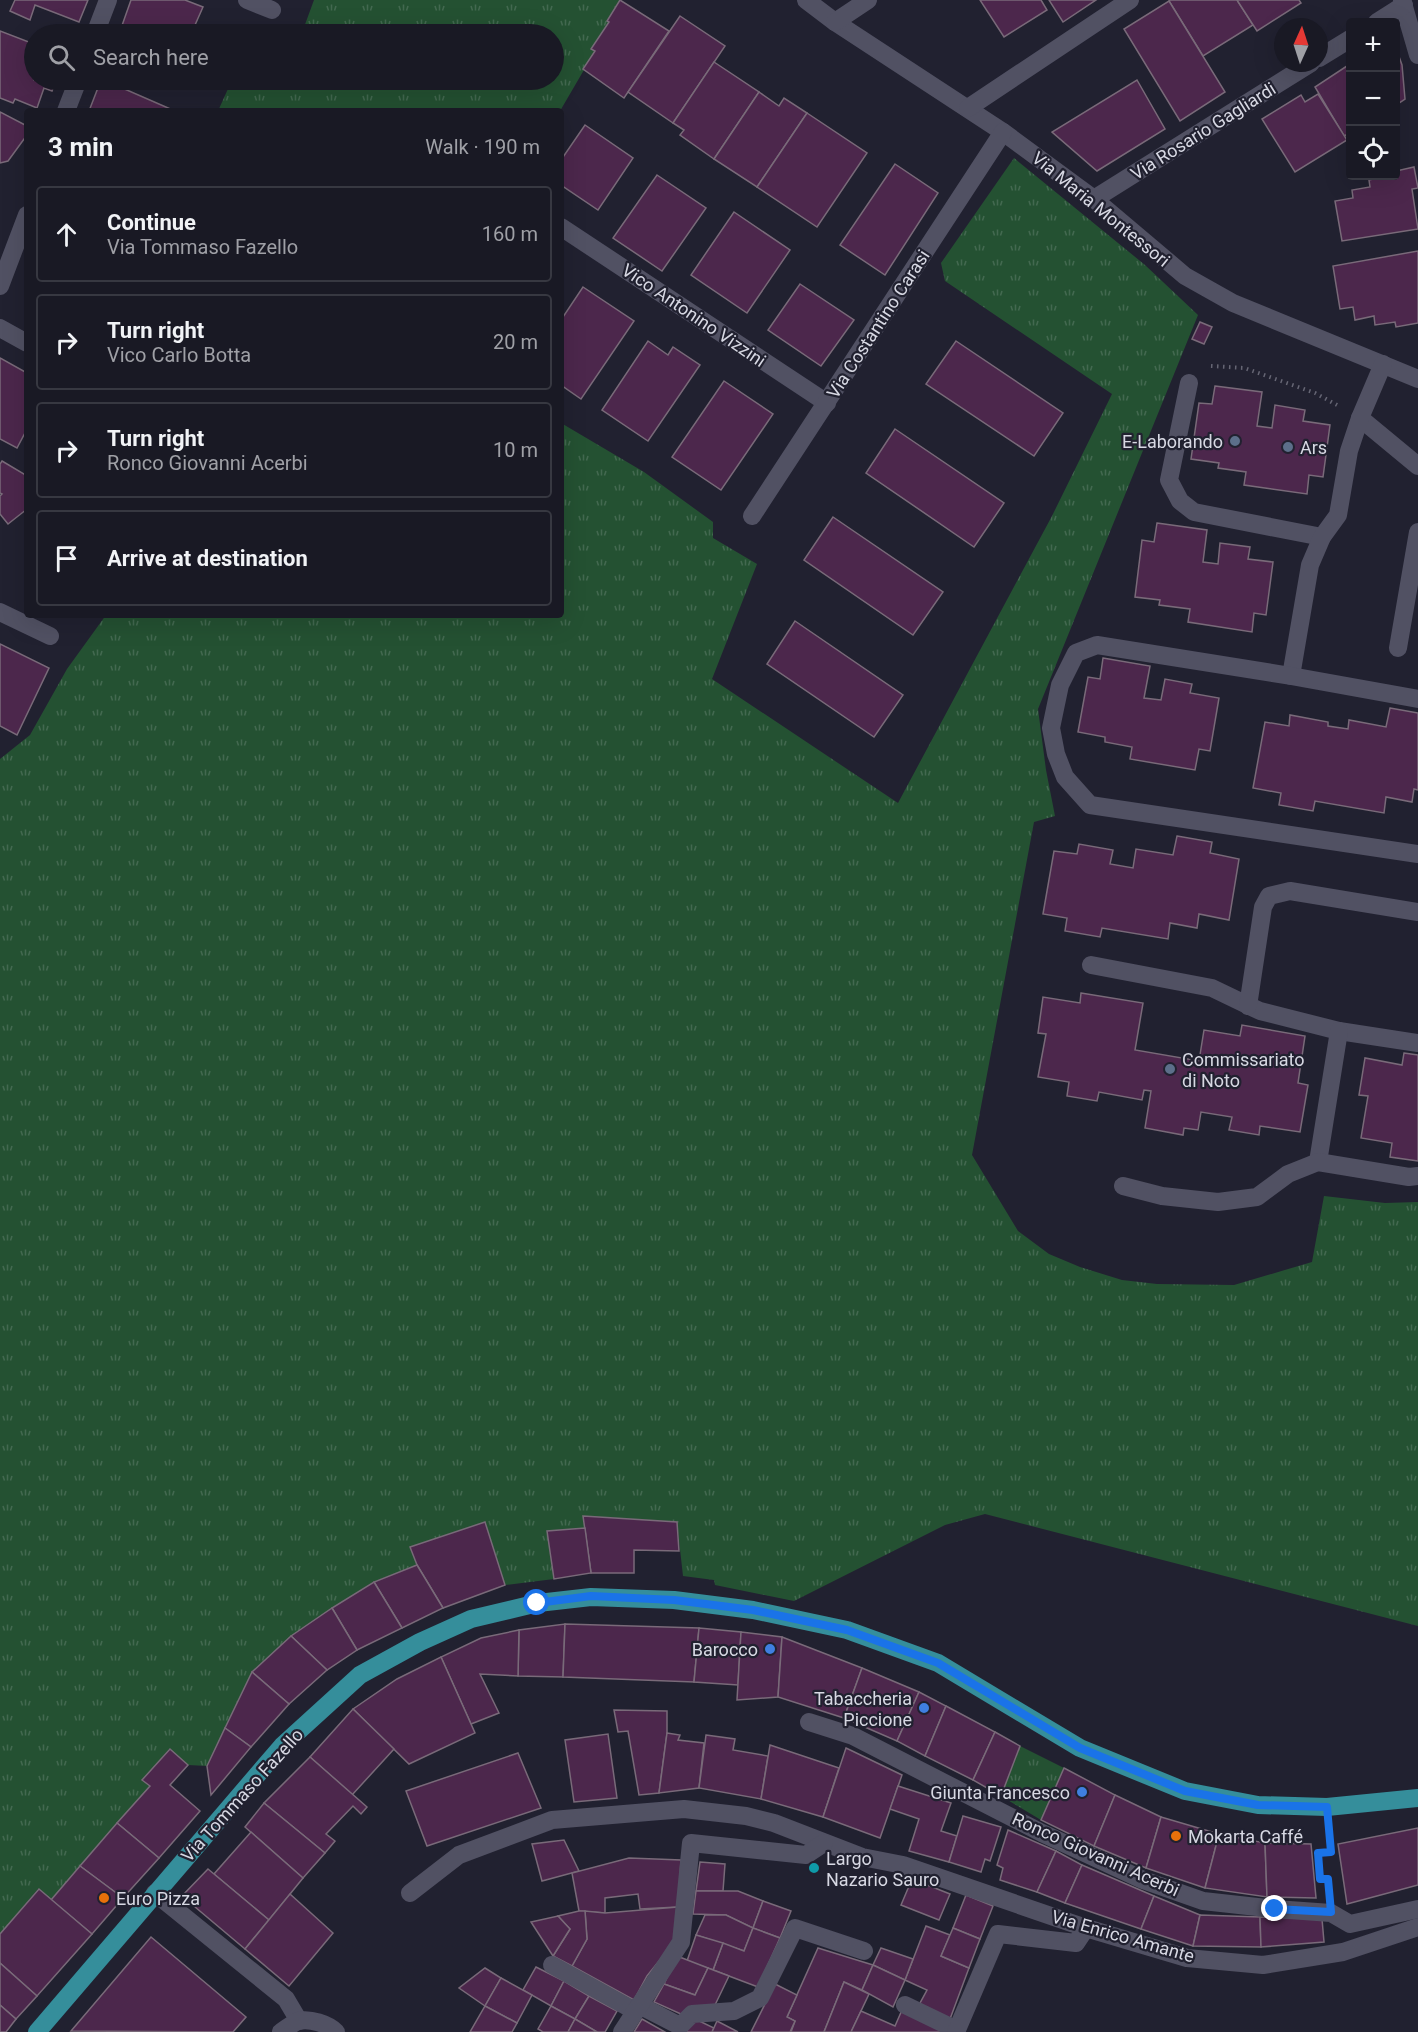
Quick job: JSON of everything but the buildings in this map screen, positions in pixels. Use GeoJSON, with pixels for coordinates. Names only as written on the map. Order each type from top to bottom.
{"type":"FeatureCollection","features":[{"type":"Feature","properties":{"kind":"main road","name":"Via Tommaso Fazello"},"geometry":{"type":"LineString","coordinates":[[37,2032],[282,1746],[360,1675],[420,1642],[471,1619],[537,1603],[591,1596],[674,1600],[753,1610],[847,1630],[938,1663],[1080,1748],[1185,1791],[1258,1805],[1327,1807],[1418,1798]]}},
{"type":"Feature","properties":{"kind":"street"},"geometry":{"type":"LineString","coordinates":[[99,24],[108,0]]}},
{"type":"Feature","properties":{"kind":"street"},"geometry":{"type":"LineString","coordinates":[[247,0],[272,10]]}},
{"type":"Feature","properties":{"kind":"street","name":"Via Maria Montessori"},"geometry":{"type":"LineString","coordinates":[[806,0],[1003,132],[1094,199],[1185,276],[1233,303],[1418,379]]}},
{"type":"Feature","properties":{"kind":"street"},"geometry":{"type":"LineString","coordinates":[[835,21],[868,0]]}},
{"type":"Feature","properties":{"kind":"street"},"geometry":{"type":"LineString","coordinates":[[968,108],[1130,0]]}},
{"type":"Feature","properties":{"kind":"street"},"geometry":{"type":"LineString","coordinates":[[1382,18],[1403,3],[1418,55]]}},
{"type":"Feature","properties":{"kind":"street"},"geometry":{"type":"LineString","coordinates":[[1328,52],[1346,41]]}},
{"type":"Feature","properties":{"kind":"street","name":"Via Rosario Gagliardi"},"geometry":{"type":"LineString","coordinates":[[1094,199],[1297,72]]}},
{"type":"Feature","properties":{"kind":"street"},"geometry":{"type":"LineString","coordinates":[[67,108],[74,90]]}},
{"type":"Feature","properties":{"kind":"street","name":"Via Costantino Carasi"},"geometry":{"type":"LineString","coordinates":[[752,516],[1003,132]]}},
{"type":"Feature","properties":{"kind":"street"},"geometry":{"type":"LineString","coordinates":[[0,286],[24,223]]}},
{"type":"Feature","properties":{"kind":"street","name":"Vico Antonino Vizzini"},"geometry":{"type":"LineString","coordinates":[[564,229],[827,403]]}},
{"type":"Feature","properties":{"kind":"street"},"geometry":{"type":"LineString","coordinates":[[0,328],[24,341]]}},
{"type":"Feature","properties":{"kind":"street"},"geometry":{"type":"LineString","coordinates":[[1291,676],[1310,566],[1322,537],[1338,515],[1349,451],[1360,417],[1383,364]]}},
{"type":"Feature","properties":{"kind":"street"},"geometry":{"type":"LineString","coordinates":[[1189,383],[1169,480],[1180,501],[1194,512],[1322,537]]}},
{"type":"Feature","properties":{"kind":"street"},"geometry":{"type":"LineString","coordinates":[[1360,417],[1418,466]]}},
{"type":"Feature","properties":{"kind":"street"},"geometry":{"type":"LineString","coordinates":[[1398,648],[1418,532]]}},
{"type":"Feature","properties":{"kind":"street"},"geometry":{"type":"LineString","coordinates":[[0,612],[50,636]]}},
{"type":"Feature","properties":{"kind":"street"},"geometry":{"type":"LineString","coordinates":[[1418,699],[1097,645],[1076,653],[1060,685],[1051,728],[1056,754],[1065,777],[1090,804],[1418,854]]}},
{"type":"Feature","properties":{"kind":"street"},"geometry":{"type":"LineString","coordinates":[[1248,1006],[1263,907],[1269,896],[1290,891],[1418,912]]}},
{"type":"Feature","properties":{"kind":"street"},"geometry":{"type":"LineString","coordinates":[[1090,965],[1212,988],[1260,1011],[1339,1031],[1418,1043]]}},
{"type":"Feature","properties":{"kind":"street"},"geometry":{"type":"LineString","coordinates":[[1318,1162],[1339,1031]]}},
{"type":"Feature","properties":{"kind":"street"},"geometry":{"type":"LineString","coordinates":[[1123,1186],[1162,1196],[1218,1202],[1257,1197],[1288,1174],[1318,1162],[1409,1177],[1418,1176]]}},
{"type":"Feature","properties":{"kind":"street","name":"Ronco Giovanni Acerbi"},"geometry":{"type":"LineString","coordinates":[[809,1722],[853,1736],[1042,1833],[1143,1880],[1203,1900],[1275,1909],[1331,1912],[1350,1924],[1418,1909]]}},
{"type":"Feature","properties":{"kind":"street","name":"Via Enrico Amante"},"geometry":{"type":"LineString","coordinates":[[410,1893],[459,1855],[552,1820],[684,1809],[746,1816],[774,1823],[862,1857],[903,1865],[1086,1928],[1188,1958],[1263,1965],[1343,1952],[1418,1927]]}},
{"type":"Feature","properties":{"kind":"street"},"geometry":{"type":"LineString","coordinates":[[622,2032],[681,1942],[692,1844],[806,1855],[824,1843]]}},
{"type":"Feature","properties":{"kind":"street"},"geometry":{"type":"LineString","coordinates":[[155,1893],[285,1999],[299,2021]]}},
{"type":"Feature","properties":{"kind":"street"},"geometry":{"type":"LineString","coordinates":[[552,1965],[637,2008],[680,2026],[692,2014],[734,2011],[760,1998],[795,1928],[864,1952]]}},
{"type":"Feature","properties":{"kind":"street"},"geometry":{"type":"LineString","coordinates":[[905,2005],[957,2031],[998,1934],[1076,1943],[1086,1928]]}},
{"type":"Feature","properties":{"kind":"street"},"geometry":{"type":"LineString","coordinates":[[281,2032],[299,2021],[318,2022],[336,2032]]}},
{"type":"Feature","properties":{"kind":"path"},"geometry":{"type":"LineString","coordinates":[[1189,383],[1209,366],[1244,368],[1315,393],[1360,417]]}},
{"type":"Feature","properties":{"kind":"path"},"geometry":{"type":"LineString","coordinates":[[1327,1807],[1331,1852],[1318,1853],[1320,1879],[1328,1879],[1331,1912]]}},
{"type":"Feature","properties":{"kind":"green space"},"geometry":{"type":"Polygon","coordinates":[[[314,0],[620,0],[592,49],[595,51],[562,108],[219,108],[227,90],[564,90],[564,24],[305,24],[314,0]]]}},
{"type":"Feature","properties":{"kind":"green space"},"geometry":{"type":"Polygon","coordinates":[[[1014,158],[1145,265],[1198,315],[1038,709],[1055,816],[1034,822],[972,1155],[1018,1231],[1049,1254],[1080,1267],[1122,1280],[1157,1284],[1234,1285],[1312,1262],[1324,1196],[1385,1203],[1418,1202],[1418,1626],[985,1514],[945,1525],[794,1601],[715,1585],[714,1580],[683,1576],[677,1522],[584,1516],[585,1528],[547,1531],[554,1579],[505,1585],[485,1522],[410,1547],[417,1565],[373,1582],[291,1636],[252,1672],[207,1766],[188,1765],[169,1749],[143,1780],[150,1786],[51,1900],[38,1889],[0,1934],[0,759],[30,735],[67,669],[104,618],[564,618],[564,425],[644,472],[713,522],[713,538],[757,564],[712,679],[898,803],[1052,516],[1112,394],[945,281],[941,263],[1014,158]]]}},
{"type":"Feature","properties":{"kind":"green space"},"geometry":{"type":"Polygon","coordinates":[[[1020,1746],[1064,1768],[1041,1820],[1001,1796],[1020,1746]]]}},
{"type":"Feature","properties":{"kind":"place","name":"E-Laborando"},"geometry":{"type":"Point","coordinates":[1235,441]}},
{"type":"Feature","properties":{"kind":"place","name":"Ars"},"geometry":{"type":"Point","coordinates":[1288,447]}},
{"type":"Feature","properties":{"kind":"place","name":"Commissariato di Noto"},"geometry":{"type":"Point","coordinates":[1170,1069]}},
{"type":"Feature","properties":{"kind":"place","name":"Barocco"},"geometry":{"type":"Point","coordinates":[770,1649]}},
{"type":"Feature","properties":{"kind":"place","name":"Tabaccheria Piccione"},"geometry":{"type":"Point","coordinates":[924,1708]}},
{"type":"Feature","properties":{"kind":"place","name":"Giunta Francesco"},"geometry":{"type":"Point","coordinates":[1082,1792]}},
{"type":"Feature","properties":{"kind":"place","name":"Mokarta Caffé"},"geometry":{"type":"Point","coordinates":[1176,1836]}},
{"type":"Feature","properties":{"kind":"place","name":"Largo Nazario Sauro"},"geometry":{"type":"Point","coordinates":[814,1868]}},
{"type":"Feature","properties":{"kind":"place","name":"Euro Pizza"},"geometry":{"type":"Point","coordinates":[104,1898]}},
{"type":"Feature","properties":{"kind":"route"},"geometry":{"type":"LineString","coordinates":[[537,1603],[591,1596],[674,1600],[753,1610],[847,1630],[938,1663],[1080,1748],[1185,1791],[1258,1805],[1327,1807],[1331,1852],[1318,1853],[1320,1879],[1328,1879],[1331,1912],[1275,1909]]}}]}
